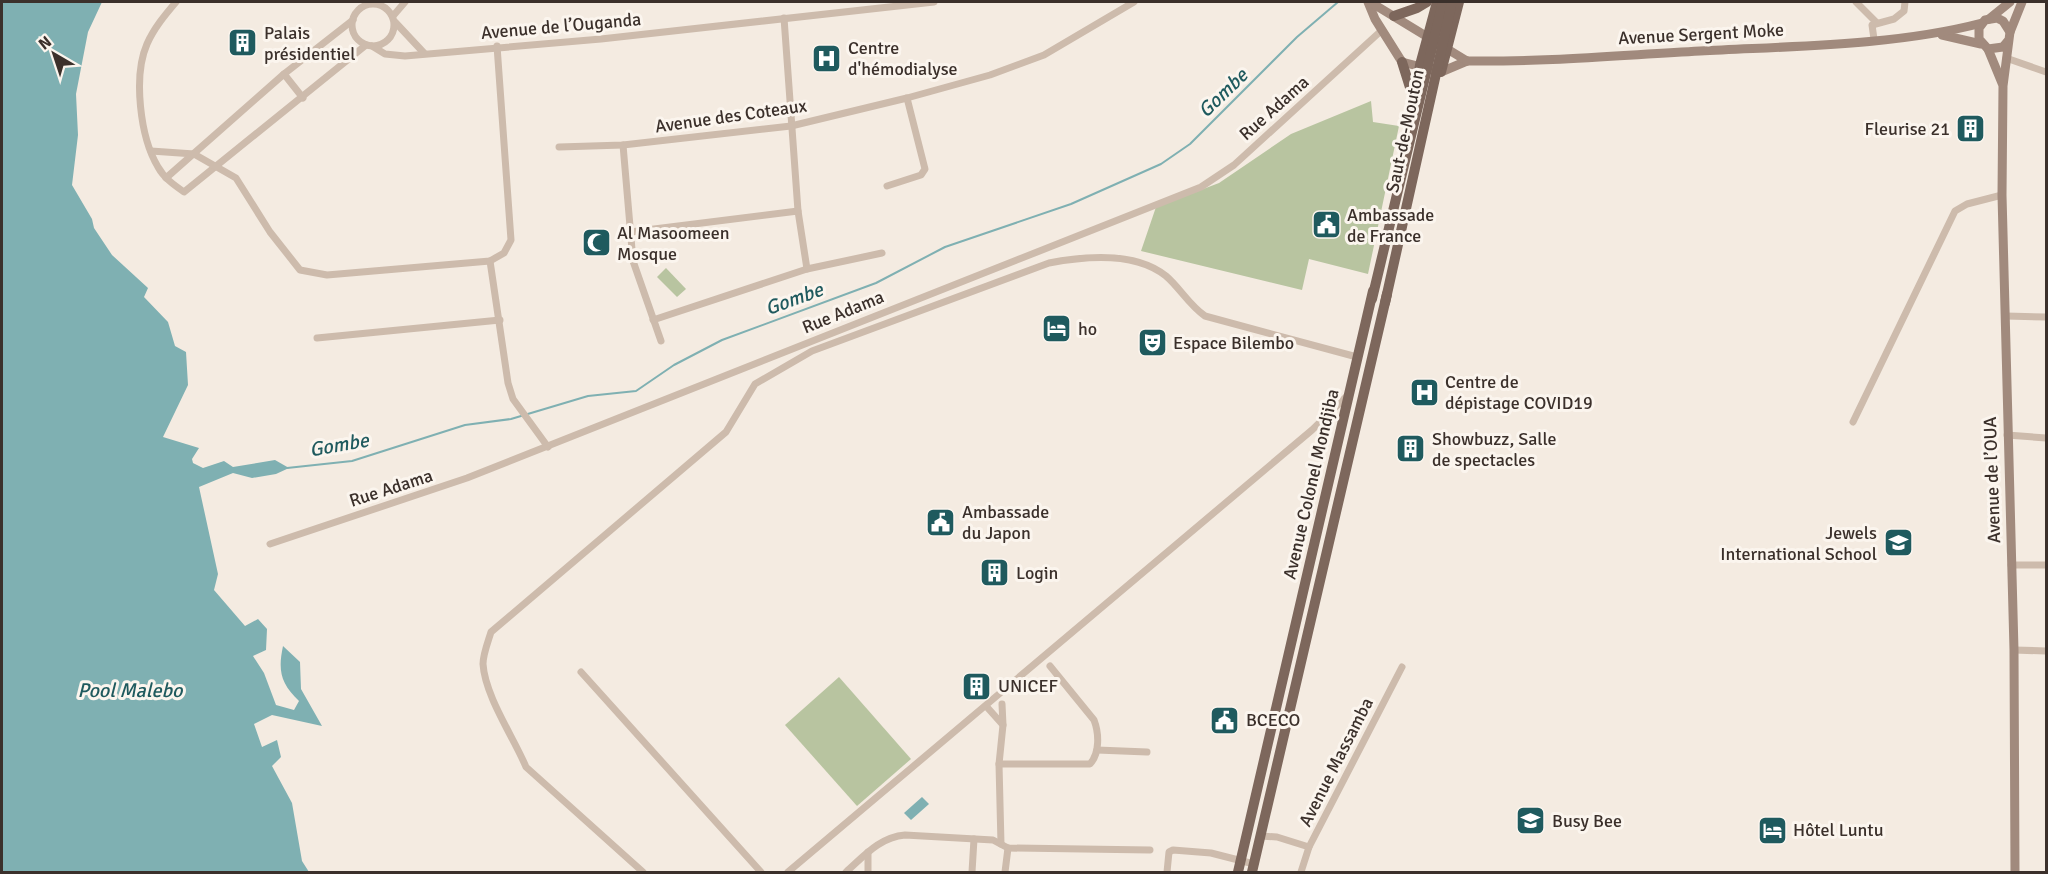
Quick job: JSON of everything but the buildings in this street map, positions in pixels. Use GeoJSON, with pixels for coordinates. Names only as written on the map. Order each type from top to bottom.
{"type":"FeatureCollection","features":[{"type":"Feature","properties":{"kind":"main road"},"geometry":{"type":"LineString","coordinates":[[1369,2],[1427,38],[1448,47],[1467,62]]}},
{"type":"Feature","properties":{"kind":"main road"},"geometry":{"type":"LineString","coordinates":[[1369,2],[1382,30],[1402,62],[1415,104]]}},
{"type":"Feature","properties":{"kind":"main road"},"geometry":{"type":"LineString","coordinates":[[1394,16],[1427,2]]}},
{"type":"Feature","properties":{"kind":"main road","name":"Avenue Colonel Mondjiba"},"geometry":{"type":"LineString","coordinates":[[1239,867],[1372,299],[1415,104],[1420,65],[1437,2]]}},
{"type":"Feature","properties":{"kind":"main road","name":"Saut-de-Mouton"},"geometry":{"type":"LineString","coordinates":[[1372,299],[1443,2]]}},
{"type":"Feature","properties":{"kind":"main road","name":"Saut-de-Mouton"},"geometry":{"type":"LineString","coordinates":[[1385,303],[1452,2]]}},
{"type":"Feature","properties":{"kind":"main road","name":"Avenue Colonel Mondjiba"},"geometry":{"type":"LineString","coordinates":[[1253,868],[1426,128],[1459,2]]}},
{"type":"Feature","properties":{"kind":"main road","name":"Avenue Sergent Moke"},"geometry":{"type":"LineString","coordinates":[[1441,72],[1467,62],[1734,50],[1936,34],[1985,21],[2010,2]]}},
{"type":"Feature","properties":{"kind":"main road","name":"Avenue de l’OUA"},"geometry":{"type":"LineString","coordinates":[[2015,873],[2014,650],[2002,195],[2003,86],[2009,36],[2022,2]]}},
{"type":"Feature","properties":{"kind":"main road"},"geometry":{"type":"LineString","coordinates":[[1432,19],[1454,24]]}},
{"type":"Feature","properties":{"kind":"main road"},"geometry":{"type":"LineString","coordinates":[[1985,21],[2003,21],[2009,36],[2003,47],[1985,47],[1978,33],[1985,21]]}},
{"type":"Feature","properties":{"kind":"main road","name":"Avenue Sergent Moke"},"geometry":{"type":"LineString","coordinates":[[1936,34],[1985,47]]}},
{"type":"Feature","properties":{"kind":"main road","name":"Avenue de l’OUA"},"geometry":{"type":"LineString","coordinates":[[1985,47],[2003,86]]}},
{"type":"Feature","properties":{"kind":"main road"},"geometry":{"type":"LineString","coordinates":[[1402,62],[1441,72]]}},
{"type":"Feature","properties":{"kind":"main road"},"geometry":{"type":"LineString","coordinates":[[1417,88],[1436,92]]}},
{"type":"Feature","properties":{"kind":"main road"},"geometry":{"type":"LineString","coordinates":[[1348,395],[1363,399]]}},
{"type":"Feature","properties":{"kind":"main road"},"geometry":{"type":"LineString","coordinates":[[1268,746],[1281,750]]}},
{"type":"Feature","properties":{"kind":"street"},"geometry":{"type":"LineString","coordinates":[[176,2],[156,26],[146,46],[141,68],[139,96],[151,151],[166,178],[184,192],[369,45],[389,39],[393,17],[389,2]]}},
{"type":"Feature","properties":{"kind":"street"},"geometry":{"type":"LineString","coordinates":[[393,17],[405,2]]}},
{"type":"Feature","properties":{"kind":"street","name":"Avenue de l’Ouganda"},"geometry":{"type":"LineString","coordinates":[[369,45],[385,54],[395,56],[601,39],[934,2]]}},
{"type":"Feature","properties":{"kind":"street","name":"Avenue des Coteaux"},"geometry":{"type":"LineString","coordinates":[[559,147],[623,145],[791,126],[908,98],[990,75],[1044,55],[1134,2]]}},
{"type":"Feature","properties":{"kind":"street"},"geometry":{"type":"LineString","coordinates":[[1856,2],[1876,22]]}},
{"type":"Feature","properties":{"kind":"street"},"geometry":{"type":"LineString","coordinates":[[1874,39],[1872,25],[1876,22],[1894,19],[1904,11],[1905,2]]}},
{"type":"Feature","properties":{"kind":"street"},"geometry":{"type":"LineString","coordinates":[[166,178],[284,74],[353,20],[363,4],[376,3],[393,17],[424,53]]}},
{"type":"Feature","properties":{"kind":"street"},"geometry":{"type":"LineString","coordinates":[[784,18],[798,211],[807,269]]}},
{"type":"Feature","properties":{"kind":"street"},"geometry":{"type":"LineString","coordinates":[[353,20],[355,34],[369,45]]}},
{"type":"Feature","properties":{"kind":"street","name":"Rue Adama"},"geometry":{"type":"LineString","coordinates":[[270,544],[467,478],[548,447],[1212,181],[1234,165],[1382,30]]}},
{"type":"Feature","properties":{"kind":"street"},"geometry":{"type":"LineString","coordinates":[[151,151],[194,154],[236,178],[270,232],[300,270],[310,274],[327,275],[490,261],[504,253],[511,240],[497,46]]}},
{"type":"Feature","properties":{"kind":"street"},"geometry":{"type":"LineString","coordinates":[[2006,58],[2046,72]]}},
{"type":"Feature","properties":{"kind":"street"},"geometry":{"type":"LineString","coordinates":[[284,74],[303,98]]}},
{"type":"Feature","properties":{"kind":"street"},"geometry":{"type":"LineString","coordinates":[[886,186],[921,175],[925,169],[908,98]]}},
{"type":"Feature","properties":{"kind":"street"},"geometry":{"type":"LineString","coordinates":[[623,145],[630,232],[639,283],[661,341]]}},
{"type":"Feature","properties":{"kind":"street"},"geometry":{"type":"LineString","coordinates":[[1853,422],[1954,211],[1966,204],[2002,195]]}},
{"type":"Feature","properties":{"kind":"street"},"geometry":{"type":"LineString","coordinates":[[630,232],[798,211]]}},
{"type":"Feature","properties":{"kind":"street"},"geometry":{"type":"LineString","coordinates":[[653,320],[807,269],[882,253]]}},
{"type":"Feature","properties":{"kind":"street"},"geometry":{"type":"LineString","coordinates":[[643,873],[526,767],[514,747],[486,678],[483,663],[486,648],[491,632],[726,432],[738,416],[746,397],[765,377],[812,351],[1049,263],[1077,258],[1134,261],[1150,266],[1165,275],[1204,316],[1357,357]]}},
{"type":"Feature","properties":{"kind":"street"},"geometry":{"type":"LineString","coordinates":[[490,261],[513,399],[548,447]]}},
{"type":"Feature","properties":{"kind":"street"},"geometry":{"type":"LineString","coordinates":[[2006,316],[2046,317]]}},
{"type":"Feature","properties":{"kind":"street"},"geometry":{"type":"LineString","coordinates":[[317,338],[500,320]]}},
{"type":"Feature","properties":{"kind":"street"},"geometry":{"type":"LineString","coordinates":[[788,873],[1312,430],[1348,395]]}},
{"type":"Feature","properties":{"kind":"street"},"geometry":{"type":"LineString","coordinates":[[2007,435],[2046,438]]}},
{"type":"Feature","properties":{"kind":"street"},"geometry":{"type":"LineString","coordinates":[[2012,565],[2046,565]]}},
{"type":"Feature","properties":{"kind":"street"},"geometry":{"type":"LineString","coordinates":[[2014,650],[2046,651]]}},
{"type":"Feature","properties":{"kind":"street"},"geometry":{"type":"LineString","coordinates":[[999,764],[1090,764],[1097,750],[1096,725],[1091,714],[1050,666]]}},
{"type":"Feature","properties":{"kind":"street","name":"Avenue Massamba"},"geometry":{"type":"LineString","coordinates":[[1301,873],[1309,848],[1402,667]]}},
{"type":"Feature","properties":{"kind":"street"},"geometry":{"type":"LineString","coordinates":[[581,672],[761,873]]}},
{"type":"Feature","properties":{"kind":"street"},"geometry":{"type":"LineString","coordinates":[[1002,704],[1003,725],[999,764],[1005,873]]}},
{"type":"Feature","properties":{"kind":"street"},"geometry":{"type":"LineString","coordinates":[[986,705],[1003,725]]}},
{"type":"Feature","properties":{"kind":"street"},"geometry":{"type":"LineString","coordinates":[[1097,750],[1147,752]]}},
{"type":"Feature","properties":{"kind":"street"},"geometry":{"type":"LineString","coordinates":[[846,873],[868,852],[891,836],[993,840],[1004,846],[1150,850]]}},
{"type":"Feature","properties":{"kind":"street"},"geometry":{"type":"LineString","coordinates":[[1260,836],[1277,837],[1309,848]]}},
{"type":"Feature","properties":{"kind":"street"},"geometry":{"type":"LineString","coordinates":[[972,873],[974,839]]}},
{"type":"Feature","properties":{"kind":"street"},"geometry":{"type":"LineString","coordinates":[[1167,873],[1169,852],[1173,850],[1211,853],[1239,867],[1253,868]]}},
{"type":"Feature","properties":{"kind":"street"},"geometry":{"type":"LineString","coordinates":[[868,852],[868,873]]}},
{"type":"Feature","properties":{"kind":"green space"},"geometry":{"type":"Polygon","coordinates":[[[1371,101],[1373,122],[1399,126],[1368,274],[1309,259],[1302,290],[1141,251],[1156,207],[1219,183],[1291,134],[1371,101]]]}},
{"type":"Feature","properties":{"kind":"green space"},"geometry":{"type":"Polygon","coordinates":[[[666,268],[686,289],[677,297],[657,277],[666,268]]]}},
{"type":"Feature","properties":{"kind":"green space"},"geometry":{"type":"Polygon","coordinates":[[[839,677],[911,759],[857,806],[785,725],[839,677]]]}},
{"type":"Feature","properties":{"kind":"water","name":"Pool Malebo"},"geometry":{"type":"Polygon","coordinates":[[[2,2],[102,2],[88,32],[76,94],[78,135],[72,185],[92,219],[94,228],[112,255],[148,288],[144,297],[168,322],[175,346],[186,352],[188,385],[163,437],[199,448],[192,459],[193,463],[203,468],[224,461],[233,467],[275,460],[289,468],[276,474],[252,478],[233,473],[199,487],[218,574],[214,590],[245,626],[258,619],[267,629],[266,650],[253,656],[264,673],[276,705],[294,710],[299,701],[282,676],[283,646],[300,662],[301,689],[322,726],[272,715],[254,724],[262,747],[277,740],[281,757],[272,766],[292,803],[302,861],[309,872],[2,872],[2,2]]]}},
{"type":"Feature","properties":{"kind":"water"},"geometry":{"type":"Polygon","coordinates":[[[922,797],[929,804],[911,820],[904,813],[922,797]]]}},
{"type":"Feature","properties":{"kind":"waterway","name":"Gombe"},"geometry":{"type":"LineString","coordinates":[[287,468],[352,461],[465,425],[511,419],[588,396],[636,391],[674,365],[722,340],[876,283],[945,247],[1071,204],[1161,164],[1190,144],[1297,37],[1338,2]]}},
{"type":"Feature","properties":{"kind":"place","name":"Palais présidentiel"},"geometry":{"type":"Point","coordinates":[243,43]}},
{"type":"Feature","properties":{"kind":"place","name":"Centre d'hémodialyse"},"geometry":{"type":"Point","coordinates":[827,58]}},
{"type":"Feature","properties":{"kind":"place","name":"Fleurise 21"},"geometry":{"type":"Point","coordinates":[1971,129]}},
{"type":"Feature","properties":{"kind":"place","name":"Ambassade de France"},"geometry":{"type":"Point","coordinates":[1326,225]}},
{"type":"Feature","properties":{"kind":"place","name":"Al Masoomeen Mosque"},"geometry":{"type":"Point","coordinates":[596,243]}},
{"type":"Feature","properties":{"kind":"place","name":"ho"},"geometry":{"type":"Point","coordinates":[1057,329]}},
{"type":"Feature","properties":{"kind":"place","name":"Espace Bilembo"},"geometry":{"type":"Point","coordinates":[1152,343]}},
{"type":"Feature","properties":{"kind":"place","name":"Centre de dépistage COVID19"},"geometry":{"type":"Point","coordinates":[1424,392]}},
{"type":"Feature","properties":{"kind":"place","name":"Showbuzz, Salle de spectacles"},"geometry":{"type":"Point","coordinates":[1411,449]}},
{"type":"Feature","properties":{"kind":"place","name":"Ambassade du Japon"},"geometry":{"type":"Point","coordinates":[941,522]}},
{"type":"Feature","properties":{"kind":"place","name":"Jewels International School"},"geometry":{"type":"Point","coordinates":[1898,543]}},
{"type":"Feature","properties":{"kind":"place","name":"Login"},"geometry":{"type":"Point","coordinates":[995,573]}},
{"type":"Feature","properties":{"kind":"place","name":"UNICEF"},"geometry":{"type":"Point","coordinates":[977,686]}},
{"type":"Feature","properties":{"kind":"place","name":"BCECO"},"geometry":{"type":"Point","coordinates":[1225,720]}},
{"type":"Feature","properties":{"kind":"place","name":"Busy Bee"},"geometry":{"type":"Point","coordinates":[1531,821]}},
{"type":"Feature","properties":{"kind":"place","name":"Hôtel Luntu"},"geometry":{"type":"Point","coordinates":[1772,830]}}]}
